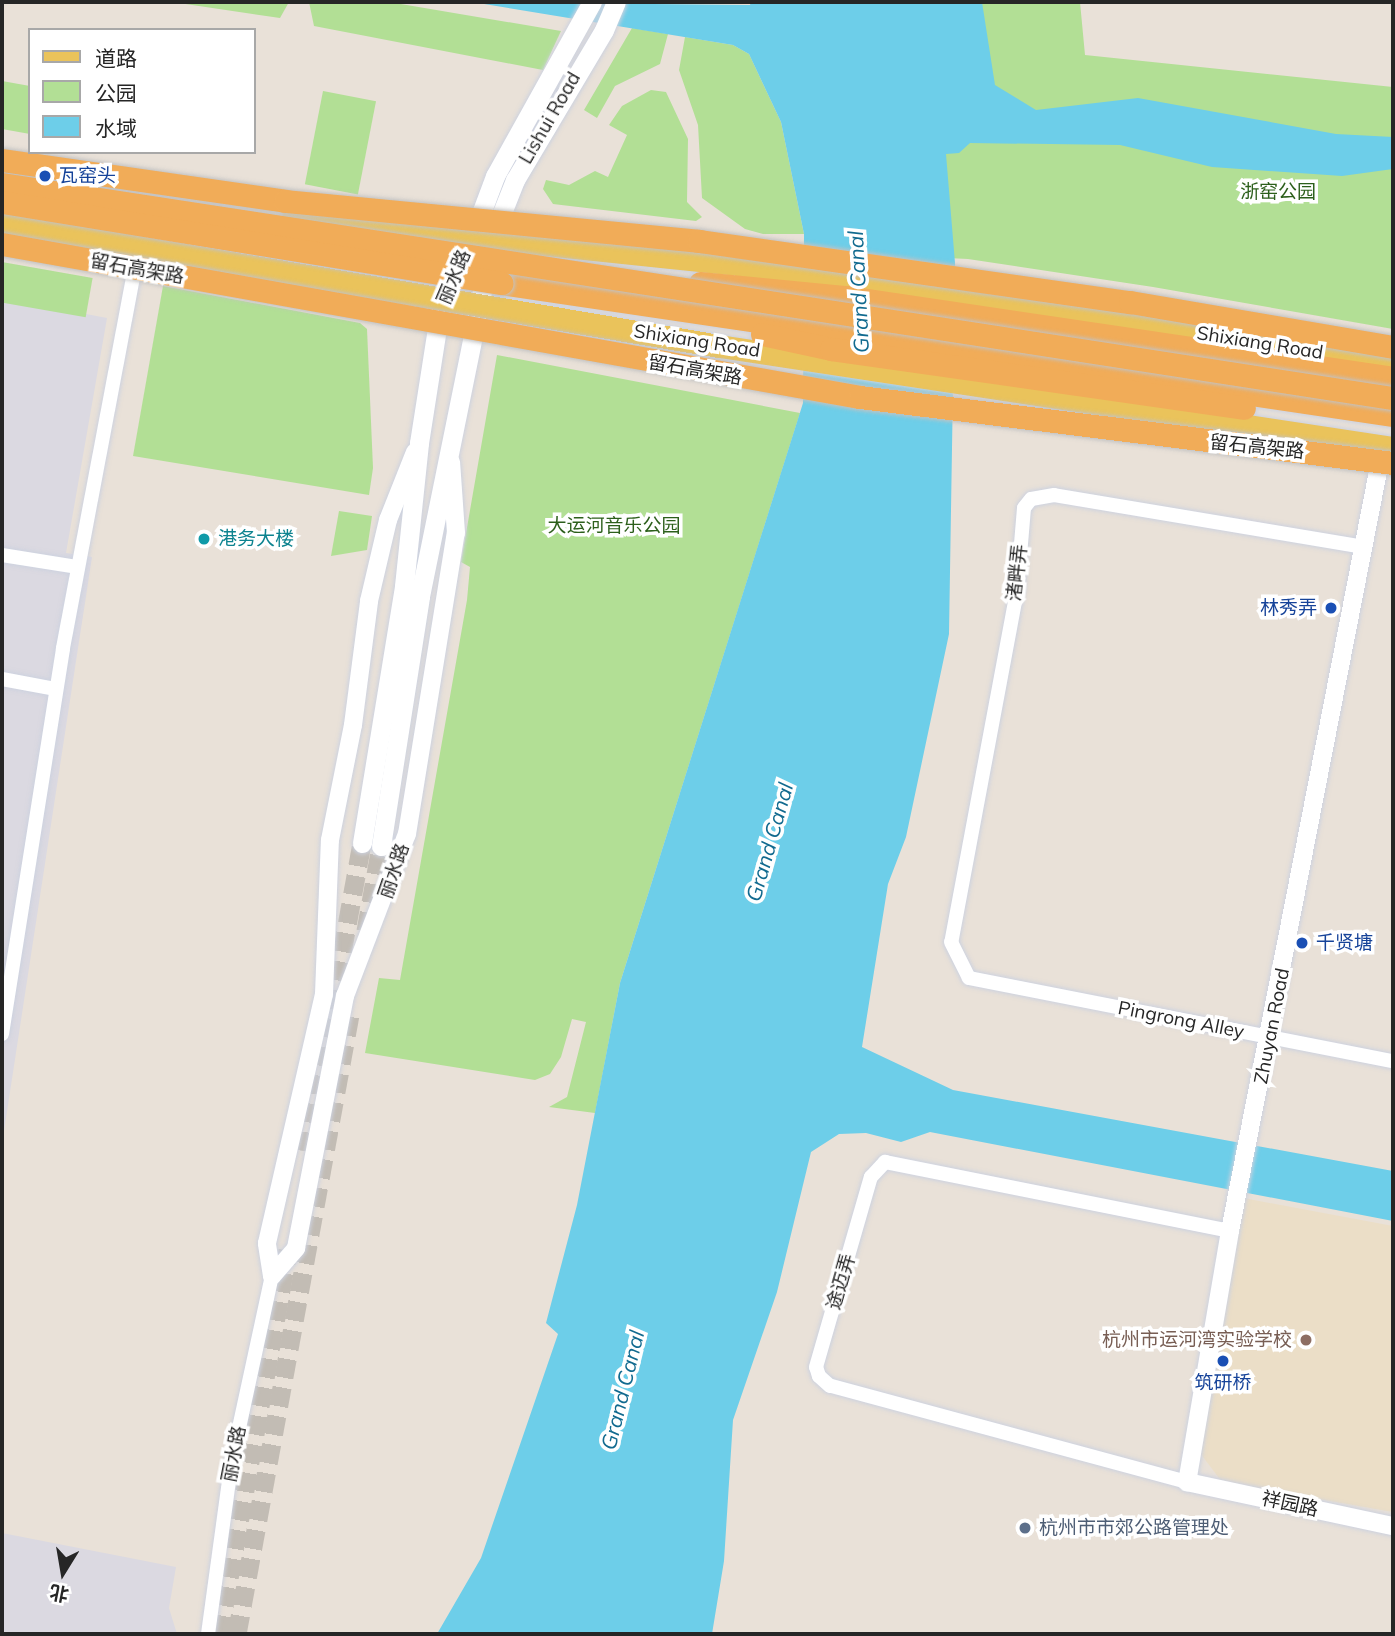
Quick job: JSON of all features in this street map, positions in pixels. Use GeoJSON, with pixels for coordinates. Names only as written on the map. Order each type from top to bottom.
{"type":"FeatureCollection","features":[{"type":"Feature","properties":{"kind":"highway"},"geometry":{"type":"LineString","coordinates":[[2,160],[285,201],[712,243],[1144,304],[1393,347]]}},
{"type":"Feature","properties":{"kind":"highway"},"geometry":{"type":"LineString","coordinates":[[2,180],[62,194],[1393,398]]}},
{"type":"Feature","properties":{"kind":"highway"},"geometry":{"type":"LineString","coordinates":[[2,202],[598,298],[1393,415]]}},
{"type":"Feature","properties":{"kind":"highway","name":"留石高架路"},"geometry":{"type":"LineString","coordinates":[[2,244],[860,397],[1391,447]]}},
{"type":"Feature","properties":{"kind":"highway"},"geometry":{"type":"LineString","coordinates":[[628,279],[846,297],[1393,378]]}},
{"type":"Feature","properties":{"kind":"highway"},"geometry":{"type":"LineString","coordinates":[[598,298],[831,349],[1391,447]]}},
{"type":"Feature","properties":{"kind":"main road","name":"Lishui Road"},"geometry":{"type":"LineString","coordinates":[[482,237],[495,176],[582,25],[592,2]]}},
{"type":"Feature","properties":{"kind":"main road","name":"Lishui Road"},"geometry":{"type":"LineString","coordinates":[[482,237],[604,30],[615,2]]}},
{"type":"Feature","properties":{"kind":"main road","name":"Shixiang Road"},"geometry":{"type":"LineString","coordinates":[[2,180],[386,231],[482,237],[769,270],[1393,365]]}},
{"type":"Feature","properties":{"kind":"main road","name":"Shixiang Road"},"geometry":{"type":"LineString","coordinates":[[2,224],[787,355],[1391,447]]}},
{"type":"Feature","properties":{"kind":"main road","name":"丽水路"},"geometry":{"type":"LineString","coordinates":[[482,237],[480,304],[372,845],[419,443],[442,296],[482,237]]}},
{"type":"Feature","properties":{"kind":"street"},"geometry":{"type":"LineString","coordinates":[[2,1034],[56,689],[139,247]]}},
{"type":"Feature","properties":{"kind":"street","name":"丽水路"},"geometry":{"type":"LineString","coordinates":[[208,1634],[231,1465],[272,1276],[267,1244],[324,994],[330,840],[353,725],[369,601],[387,520],[419,443]]}},
{"type":"Feature","properties":{"kind":"street","name":"Zhuyan Road"},"geometry":{"type":"LineString","coordinates":[[1187,1482],[1230,1231],[1270,1038],[1364,547],[1391,447]]}},
{"type":"Feature","properties":{"kind":"street","name":"丽水路"},"geometry":{"type":"LineString","coordinates":[[272,1276],[296,1248],[345,996],[407,834],[456,533],[450,449]]}},
{"type":"Feature","properties":{"kind":"street","name":"渚畔弄"},"geometry":{"type":"LineString","coordinates":[[969,978],[954,955],[951,930],[1017,591],[1024,508],[1031,499],[1054,495],[1364,547]]}},
{"type":"Feature","properties":{"kind":"street"},"geometry":{"type":"LineString","coordinates":[[2,555],[78,567]]}},
{"type":"Feature","properties":{"kind":"street"},"geometry":{"type":"LineString","coordinates":[[2,679],[56,689]]}},
{"type":"Feature","properties":{"kind":"street","name":"Pingrong Alley"},"geometry":{"type":"LineString","coordinates":[[969,978],[1393,1061]]}},
{"type":"Feature","properties":{"kind":"street","name":"途迈弄"},"geometry":{"type":"LineString","coordinates":[[1187,1482],[830,1386],[819,1376],[817,1367],[871,1177],[885,1162],[1230,1231]]}},
{"type":"Feature","properties":{"kind":"street","name":"祥园路"},"geometry":{"type":"LineString","coordinates":[[1187,1482],[1393,1526]]}},
{"type":"Feature","properties":{"kind":"shaded area"},"geometry":{"type":"Polygon","coordinates":[[[2,298],[107,318],[66,553],[92,557],[2,1144],[2,298]]]}},
{"type":"Feature","properties":{"kind":"shaded area","name":"杭州市运河湾实验学校"},"geometry":{"type":"Polygon","coordinates":[[[1243,1198],[1393,1226],[1393,1512],[1222,1482],[1200,1453],[1243,1198]]]}},
{"type":"Feature","properties":{"kind":"shaded area"},"geometry":{"type":"Polygon","coordinates":[[[2,1533],[176,1567],[169,1608],[177,1634],[2,1634],[2,1533]]]}},
{"type":"Feature","properties":{"kind":"green space"},"geometry":{"type":"Polygon","coordinates":[[[172,2],[289,2],[280,18],[172,2]]]}},
{"type":"Feature","properties":{"kind":"green space"},"geometry":{"type":"Polygon","coordinates":[[[309,2],[389,2],[561,31],[543,70],[314,26],[309,2]]]}},
{"type":"Feature","properties":{"kind":"green space","name":"浙窑公园"},"geometry":{"type":"Polygon","coordinates":[[[916,2],[1080,2],[1085,55],[1393,87],[1393,329],[1153,287],[968,259],[927,257],[916,2]]]}},
{"type":"Feature","properties":{"kind":"green space"},"geometry":{"type":"Polygon","coordinates":[[[632,28],[668,34],[660,64],[615,86],[597,118],[584,110],[632,28]]]}},
{"type":"Feature","properties":{"kind":"green space"},"geometry":{"type":"Polygon","coordinates":[[[685,37],[733,45],[749,54],[781,122],[804,234],[763,234],[745,229],[702,198],[698,125],[679,70],[685,37]]]}},
{"type":"Feature","properties":{"kind":"green space"},"geometry":{"type":"Polygon","coordinates":[[[2,81],[28,86],[28,134],[2,129],[2,81]]]}},
{"type":"Feature","properties":{"kind":"green space"},"geometry":{"type":"Polygon","coordinates":[[[651,90],[666,92],[688,139],[687,202],[702,217],[696,221],[553,204],[543,189],[546,180],[569,185],[595,171],[608,177],[627,135],[609,125],[622,106],[651,90]]]}},
{"type":"Feature","properties":{"kind":"green space"},"geometry":{"type":"Polygon","coordinates":[[[323,91],[376,101],[358,195],[305,184],[323,91]]]}},
{"type":"Feature","properties":{"kind":"green space"},"geometry":{"type":"Polygon","coordinates":[[[2,262],[93,278],[86,317],[2,303],[2,262]]]}},
{"type":"Feature","properties":{"kind":"green space"},"geometry":{"type":"Polygon","coordinates":[[[163,286],[360,323],[367,329],[373,468],[369,495],[133,456],[163,286]]]}},
{"type":"Feature","properties":{"kind":"green space","name":"大运河音乐公园"},"geometry":{"type":"Polygon","coordinates":[[[497,355],[800,413],[620,983],[595,1113],[549,1107],[567,1097],[586,1022],[572,1019],[561,1057],[550,1074],[535,1080],[365,1053],[379,978],[400,980],[467,600],[470,567],[461,562],[497,355]]]}},
{"type":"Feature","properties":{"kind":"green space"},"geometry":{"type":"Polygon","coordinates":[[[339,511],[372,516],[367,550],[331,556],[339,511]]]}},
{"type":"Feature","properties":{"kind":"water","name":"Grand Canal"},"geometry":{"type":"Polygon","coordinates":[[[472,2],[750,5],[751,2],[982,2],[995,85],[1036,110],[1138,98],[1336,134],[1393,137],[1393,169],[1342,176],[1212,167],[1120,145],[970,143],[959,153],[946,154],[955,263],[949,634],[906,837],[888,884],[862,1047],[953,1090],[1393,1171],[1393,1221],[930,1132],[901,1142],[866,1133],[839,1134],[811,1152],[777,1292],[733,1420],[724,1561],[712,1634],[437,1634],[481,1558],[558,1334],[546,1323],[577,1205],[620,983],[803,403],[804,234],[781,122],[749,54],[733,45],[472,2]]]}},
{"type":"Feature","properties":{"kind":"tunnel"},"geometry":{"type":"LineString","coordinates":[[306,1151],[362,843]]}},
{"type":"Feature","properties":{"kind":"tunnel"},"geometry":{"type":"LineString","coordinates":[[366,931],[381,846]]}},
{"type":"Feature","properties":{"kind":"tunnel"},"geometry":{"type":"LineString","coordinates":[[237,1634],[351,1009]]}},
{"type":"Feature","properties":{"kind":"tunnel"},"geometry":{"type":"LineString","coordinates":[[219,1634],[288,1250]]}},
{"type":"Feature","properties":{"kind":"place","name":"瓦窑头"},"geometry":{"type":"Point","coordinates":[45,176]}},
{"type":"Feature","properties":{"kind":"place","name":"港务大楼"},"geometry":{"type":"Point","coordinates":[204,539]}},
{"type":"Feature","properties":{"kind":"place","name":"林秀弄"},"geometry":{"type":"Point","coordinates":[1331,608]}},
{"type":"Feature","properties":{"kind":"place","name":"千贤塘"},"geometry":{"type":"Point","coordinates":[1302,943]}},
{"type":"Feature","properties":{"kind":"place","name":"杭州市运河湾实验学校"},"geometry":{"type":"Point","coordinates":[1306,1340]}},
{"type":"Feature","properties":{"kind":"place","name":"筑研桥"},"geometry":{"type":"Point","coordinates":[1223,1361]}},
{"type":"Feature","properties":{"kind":"place","name":"杭州市市郊公路管理处"},"geometry":{"type":"Point","coordinates":[1025,1528]}}]}
